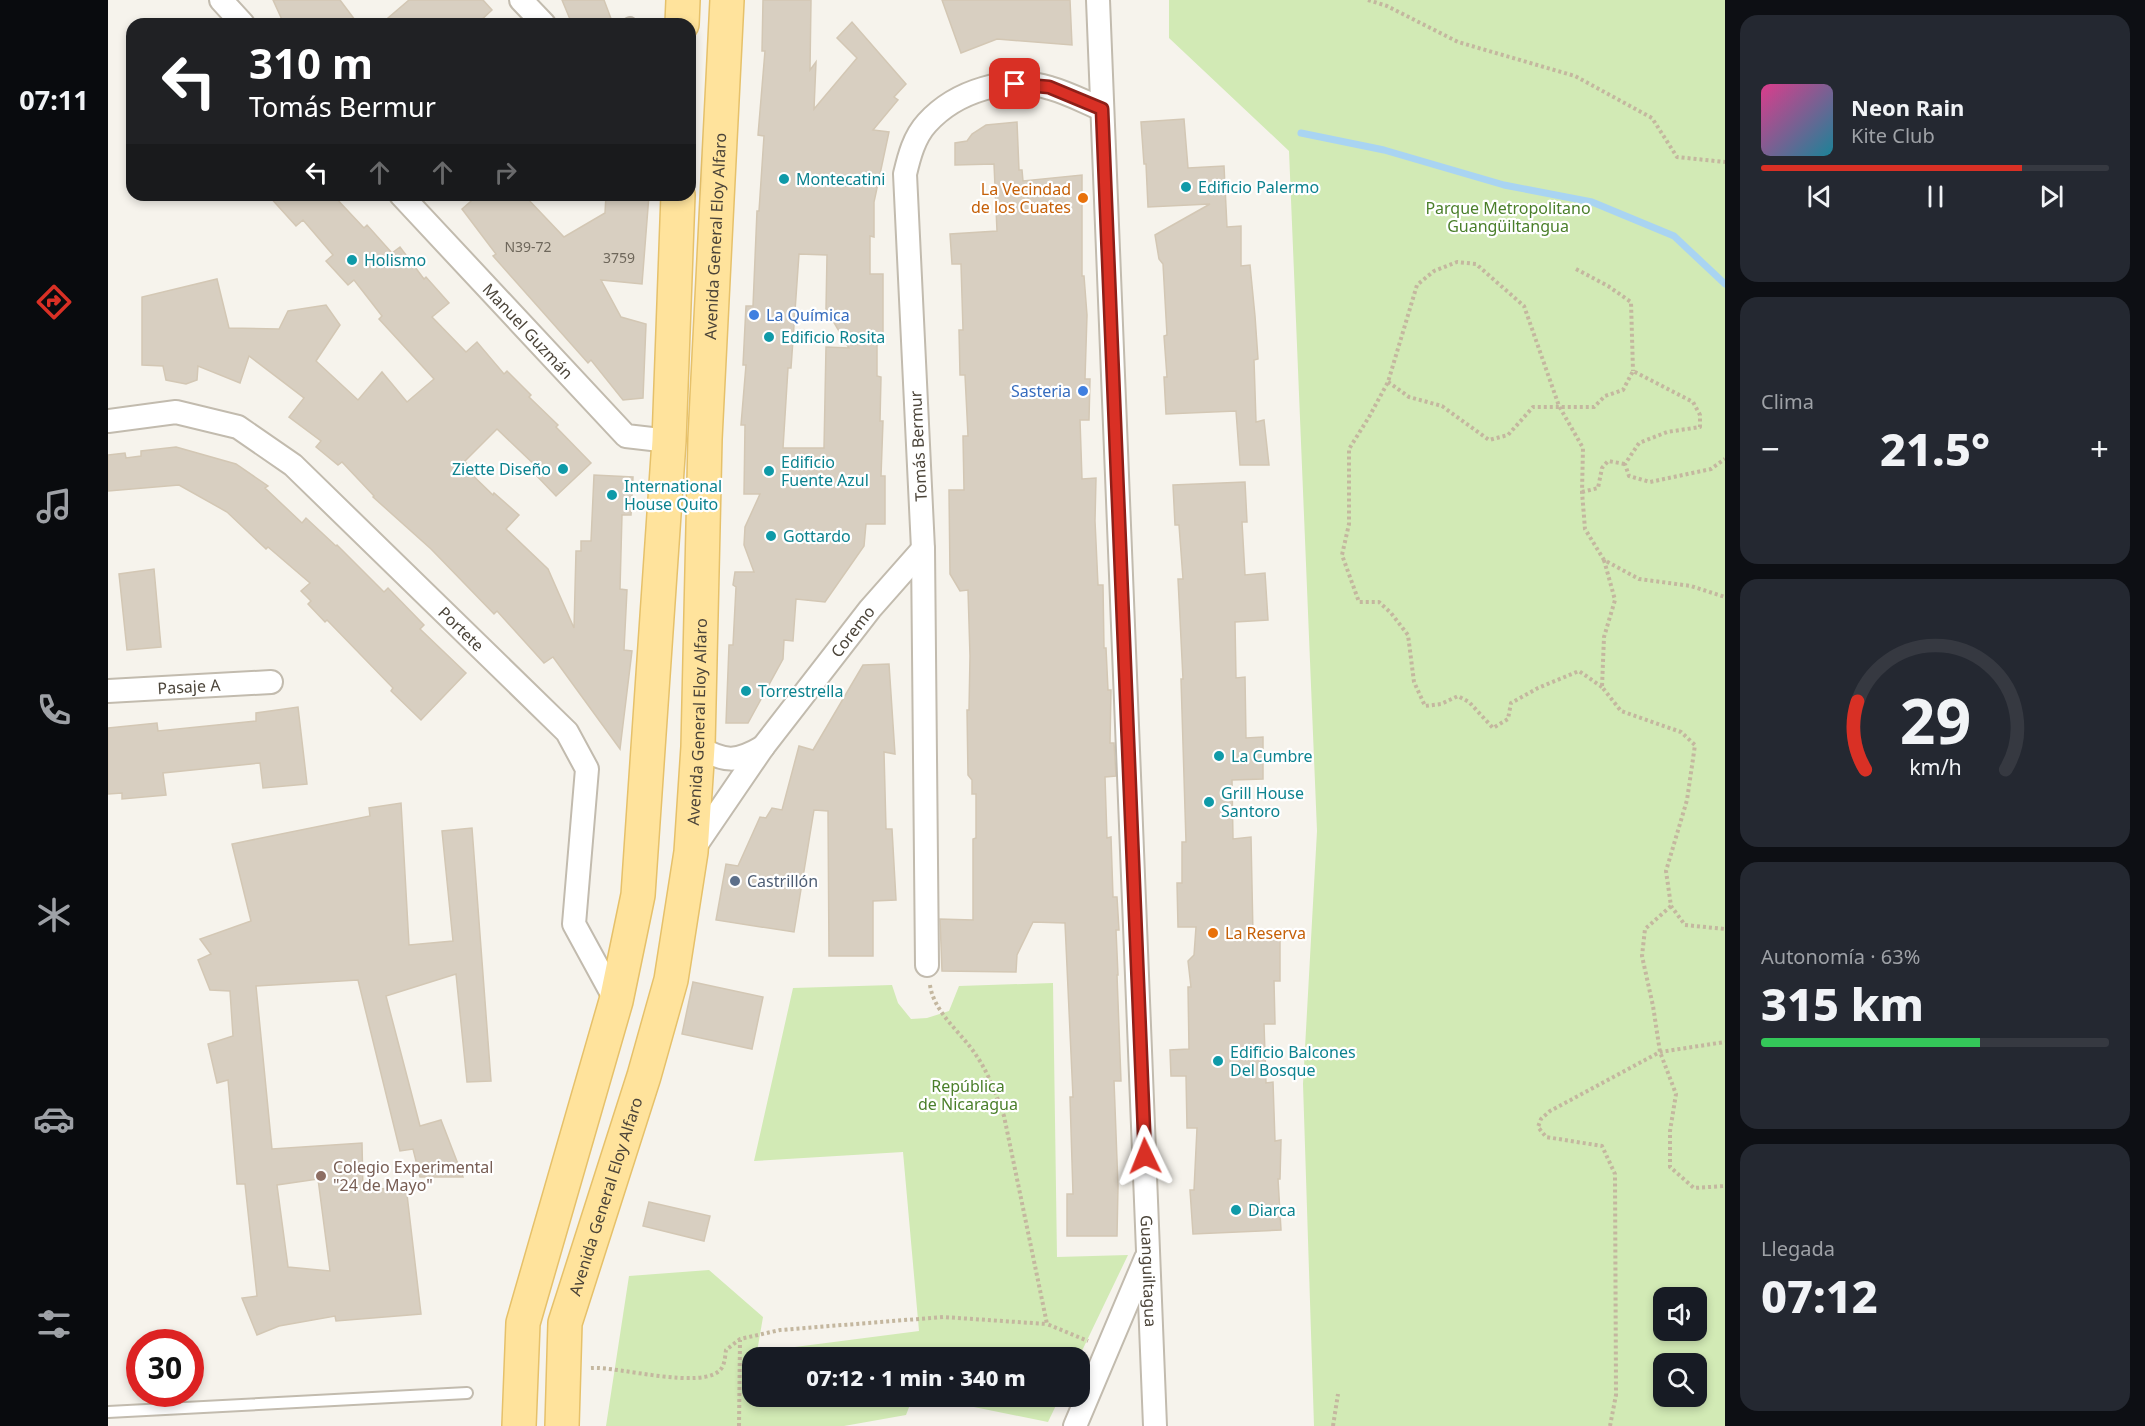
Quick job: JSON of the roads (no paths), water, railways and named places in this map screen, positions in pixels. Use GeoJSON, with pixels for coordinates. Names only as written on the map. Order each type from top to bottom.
{"type":"FeatureCollection","features":[{"type":"Feature","properties":{"kind":"main road"},"geometry":{"type":"LineString","coordinates":[[682,18],[683,0]]}},
{"type":"Feature","properties":{"kind":"main road","name":"Avenida General Eloy Alfaro"},"geometry":{"type":"LineString","coordinates":[[562,1426],[565,1323],[644,1076],[671,980],[692,852],[698,747],[705,439],[727,0]]}},
{"type":"Feature","properties":{"kind":"main road"},"geometry":{"type":"LineString","coordinates":[[519,1426],[523,1323],[616,1001],[638,895],[669,441],[678,201]]}},
{"type":"Feature","properties":{"kind":"street"},"geometry":{"type":"LineString","coordinates":[[221,0],[238,18]]}},
{"type":"Feature","properties":{"kind":"street"},"geometry":{"type":"LineString","coordinates":[[521,0],[538,18]]}},
{"type":"Feature","properties":{"kind":"street","name":"Guanguiltagua"},"geometry":{"type":"LineString","coordinates":[[1098,0],[1155,1426]]}},
{"type":"Feature","properties":{"kind":"street","name":"Tomás Bermur"},"geometry":{"type":"LineString","coordinates":[[927,965],[923,549],[905,174],[910,152],[925,124],[951,102],[987,87],[1015,84],[1049,87],[1102,109]]}},
{"type":"Feature","properties":{"kind":"street","name":"Manuel Guzmán"},"geometry":{"type":"LineString","coordinates":[[407,201],[626,436],[669,441]]}},
{"type":"Feature","properties":{"kind":"street","name":"Portete"},"geometry":{"type":"LineString","coordinates":[[108,421],[176,412],[238,427],[293,465],[567,732],[587,769],[574,924],[616,1001]]}},
{"type":"Feature","properties":{"kind":"street","name":"Coremo"},"geometry":{"type":"LineString","coordinates":[[692,852],[763,747],[870,609],[923,549]]}},
{"type":"Feature","properties":{"kind":"street","name":"Pasaje A"},"geometry":{"type":"LineString","coordinates":[[108,691],[271,682]]}},
{"type":"Feature","properties":{"kind":"street","name":"Coremo"},"geometry":{"type":"LineString","coordinates":[[698,747],[719,759],[745,758],[763,747]]}},
{"type":"Feature","properties":{"kind":"street"},"geometry":{"type":"LineString","coordinates":[[1075,1426],[1149,1251]]}},
{"type":"Feature","properties":{"kind":"lane"},"geometry":{"type":"LineString","coordinates":[[108,1412],[467,1393]]}},
{"type":"Feature","properties":{"kind":"waterway"},"geometry":{"type":"LineString","coordinates":[[1301,133],[1384,150],[1504,185],[1592,202],[1674,236],[1725,284]]}},
{"type":"Feature","properties":{"kind":"place","name":"Montecatini"},"geometry":{"type":"Point","coordinates":[784,179]}},
{"type":"Feature","properties":{"kind":"place","name":"Edificio Palermo"},"geometry":{"type":"Point","coordinates":[1186,187]}},
{"type":"Feature","properties":{"kind":"place","name":"La Vecindad de los Cuates"},"geometry":{"type":"Point","coordinates":[1083,198]}},
{"type":"Feature","properties":{"kind":"place","name":"Holismo"},"geometry":{"type":"Point","coordinates":[352,260]}},
{"type":"Feature","properties":{"kind":"place","name":"La Química"},"geometry":{"type":"Point","coordinates":[754,315]}},
{"type":"Feature","properties":{"kind":"place","name":"Edificio Rosita"},"geometry":{"type":"Point","coordinates":[769,337]}},
{"type":"Feature","properties":{"kind":"place","name":"Sasteria"},"geometry":{"type":"Point","coordinates":[1083,391]}},
{"type":"Feature","properties":{"kind":"place","name":"Ziette Diseño"},"geometry":{"type":"Point","coordinates":[563,469]}},
{"type":"Feature","properties":{"kind":"place","name":"Edificio Fuente Azul"},"geometry":{"type":"Point","coordinates":[769,471]}},
{"type":"Feature","properties":{"kind":"place","name":"International House Quito"},"geometry":{"type":"Point","coordinates":[612,495]}},
{"type":"Feature","properties":{"kind":"place","name":"Gottardo"},"geometry":{"type":"Point","coordinates":[771,536]}},
{"type":"Feature","properties":{"kind":"place","name":"Torrestrella"},"geometry":{"type":"Point","coordinates":[746,691]}},
{"type":"Feature","properties":{"kind":"place","name":"La Cumbre"},"geometry":{"type":"Point","coordinates":[1219,756]}},
{"type":"Feature","properties":{"kind":"place","name":"Grill House Santoro"},"geometry":{"type":"Point","coordinates":[1209,802]}},
{"type":"Feature","properties":{"kind":"place","name":"Castrillón"},"geometry":{"type":"Point","coordinates":[735,881]}},
{"type":"Feature","properties":{"kind":"place","name":"La Reserva"},"geometry":{"type":"Point","coordinates":[1213,933]}},
{"type":"Feature","properties":{"kind":"place","name":"Edificio Balcones Del Bosque"},"geometry":{"type":"Point","coordinates":[1218,1061]}},
{"type":"Feature","properties":{"kind":"place","name":"Colegio Experimental \"24 de Mayo\""},"geometry":{"type":"Point","coordinates":[321,1176]}},
{"type":"Feature","properties":{"kind":"place","name":"Diarca"},"geometry":{"type":"Point","coordinates":[1236,1210]}},
{"type":"Feature","properties":{"kind":"park label","name":"Parque Metropolitano Guangüiltangua"},"geometry":{"type":"Point","coordinates":[1508,217]}},
{"type":"Feature","properties":{"kind":"park label","name":"República de Nicaragua"},"geometry":{"type":"Point","coordinates":[968,1095]}}]}
